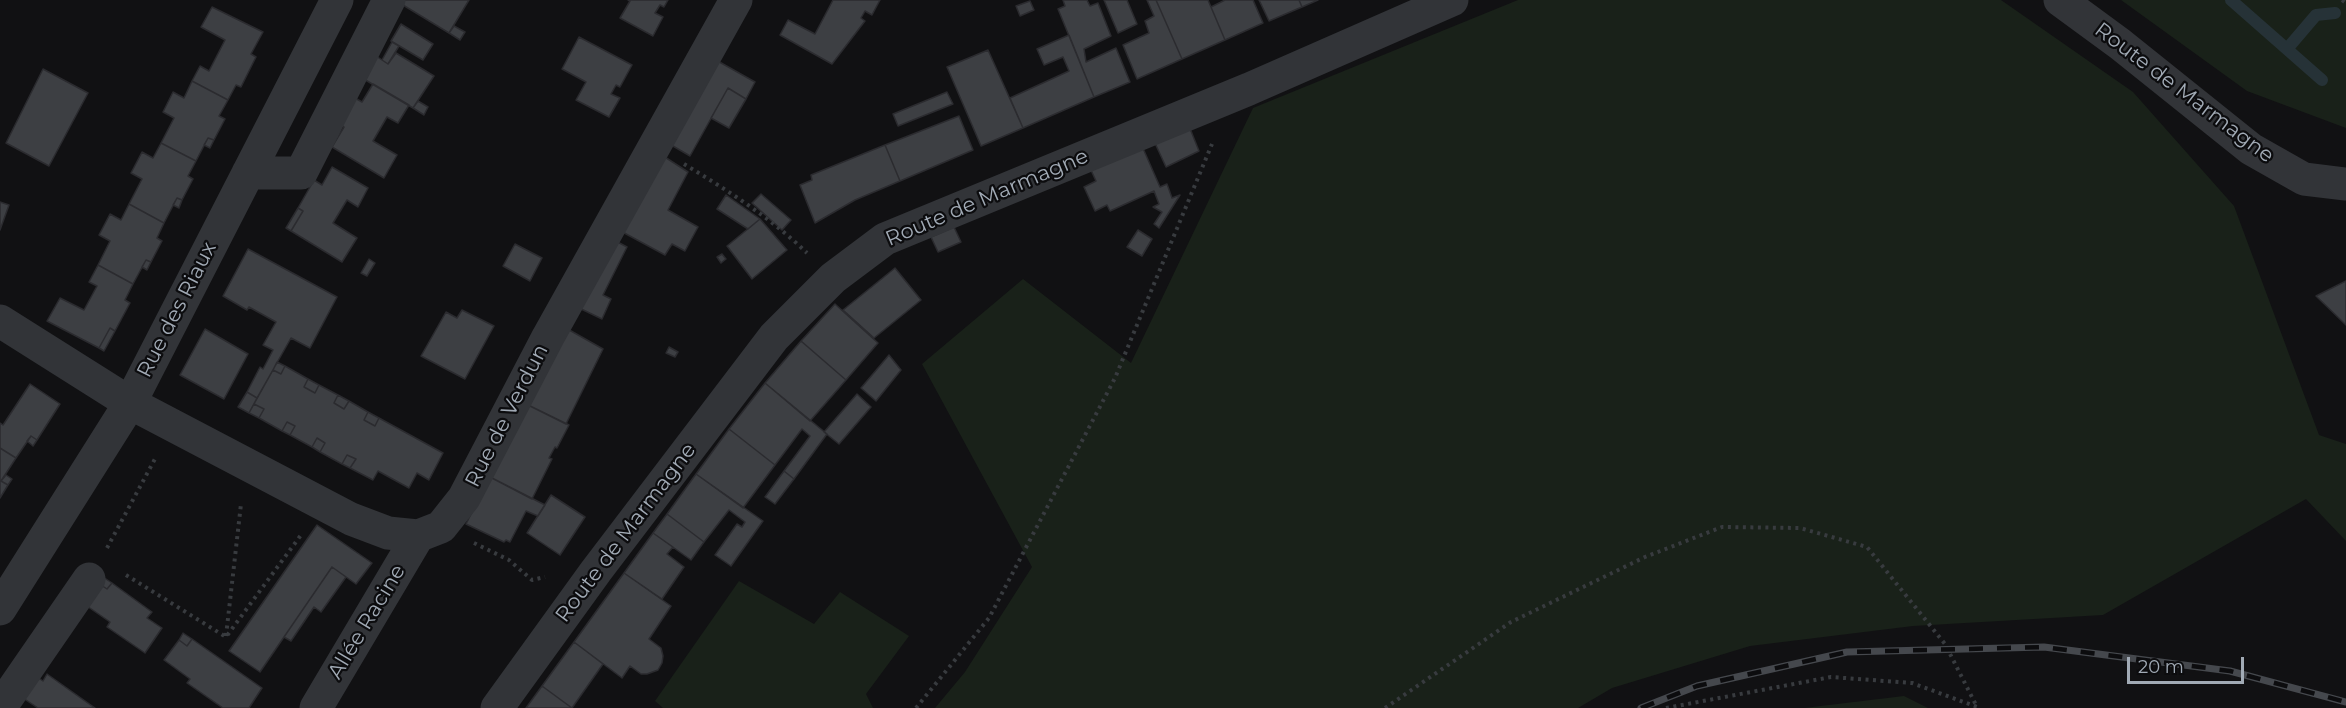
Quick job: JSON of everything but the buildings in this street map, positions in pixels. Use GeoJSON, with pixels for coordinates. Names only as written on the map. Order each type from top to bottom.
{"type":"FeatureCollection","features":[{"type":"Feature","properties":{"kind":"street","name":"Rue des Riaux"},"geometry":{"type":"LineString","coordinates":[[0,609],[130,403],[337,0]]}},
{"type":"Feature","properties":{"kind":"street"},"geometry":{"type":"LineString","coordinates":[[248,172],[301,173],[389,0]]}},
{"type":"Feature","properties":{"kind":"street","name":"Rue de Verdun"},"geometry":{"type":"LineString","coordinates":[[429,532],[464,498],[548,337],[736,0]]}},
{"type":"Feature","properties":{"kind":"street","name":"Route de Marmagne"},"geometry":{"type":"LineString","coordinates":[[497,708],[578,596],[774,338],[833,278],[885,239],[1232,96],[1452,0]]}},
{"type":"Feature","properties":{"kind":"street","name":"Route de Marmagne"},"geometry":{"type":"LineString","coordinates":[[2060,0],[2120,44],[2251,149],[2304,179],[2346,183]]}},
{"type":"Feature","properties":{"kind":"street"},"geometry":{"type":"LineString","coordinates":[[0,321],[130,403],[351,519],[388,533],[429,532]]}},
{"type":"Feature","properties":{"kind":"street","name":"Allée Racine"},"geometry":{"type":"LineString","coordinates":[[316,708],[429,532]]}},
{"type":"Feature","properties":{"kind":"street"},"geometry":{"type":"LineString","coordinates":[[0,708],[95,569]]}},
{"type":"Feature","properties":{"kind":"path"},"geometry":{"type":"LineString","coordinates":[[2342,0],[2346,3]]}},
{"type":"Feature","properties":{"kind":"path"},"geometry":{"type":"LineString","coordinates":[[916,708],[989,618],[1110,389],[1232,96]]}},
{"type":"Feature","properties":{"kind":"path"},"geometry":{"type":"LineString","coordinates":[[655,146],[710,180],[787,234],[833,278]]}},
{"type":"Feature","properties":{"kind":"path"},"geometry":{"type":"LineString","coordinates":[[175,426],[134,495],[95,569],[226,637]]}},
{"type":"Feature","properties":{"kind":"path"},"geometry":{"type":"LineString","coordinates":[[226,637],[246,463]]}},
{"type":"Feature","properties":{"kind":"path"},"geometry":{"type":"LineString","coordinates":[[226,637],[323,504]]}},
{"type":"Feature","properties":{"kind":"path"},"geometry":{"type":"LineString","coordinates":[[1385,708],[1511,622],[1644,557],[1722,527],[1800,528],[1867,547],[1945,644],[1977,708]]}},
{"type":"Feature","properties":{"kind":"path"},"geometry":{"type":"LineString","coordinates":[[429,532],[509,560],[532,580],[550,576],[578,596]]}},
{"type":"Feature","properties":{"kind":"path"},"geometry":{"type":"LineString","coordinates":[[1666,708],[1831,677],[1912,683],[1977,708]]}},
{"type":"Feature","properties":{"kind":"shaded area"},"geometry":{"type":"Polygon","coordinates":[[[1518,0],[2001,0],[2133,92],[2234,206],[2319,435],[2346,444],[2346,541],[2306,499],[2103,615],[1913,626],[1750,646],[1612,688],[1578,708],[935,708],[965,672],[1032,567],[922,364],[1023,279],[1131,363],[1253,108],[1518,0]]]}},
{"type":"Feature","properties":{"kind":"shaded area"},"geometry":{"type":"Polygon","coordinates":[[[2121,0],[2346,0],[2346,128],[2247,91],[2121,0]]]}},
{"type":"Feature","properties":{"kind":"shaded area"},"geometry":{"type":"Polygon","coordinates":[[[739,581],[814,624],[840,592],[909,636],[866,694],[873,708],[663,708],[655,701],[739,581]]]}},
{"type":"Feature","properties":{"kind":"shaded area"},"geometry":{"type":"Polygon","coordinates":[[[1904,696],[1928,708],[1804,708],[1904,696]]]}},
{"type":"Feature","properties":{"kind":"waterway"},"geometry":{"type":"LineString","coordinates":[[2231,0],[2322,80]]}},
{"type":"Feature","properties":{"kind":"waterway"},"geometry":{"type":"LineString","coordinates":[[2287,49],[2316,15],[2335,13]]}},
{"type":"Feature","properties":{"kind":"railway"},"geometry":{"type":"LineString","coordinates":[[1641,708],[1697,686],[1847,652],[2044,647],[2230,671],[2346,702]]}}]}
